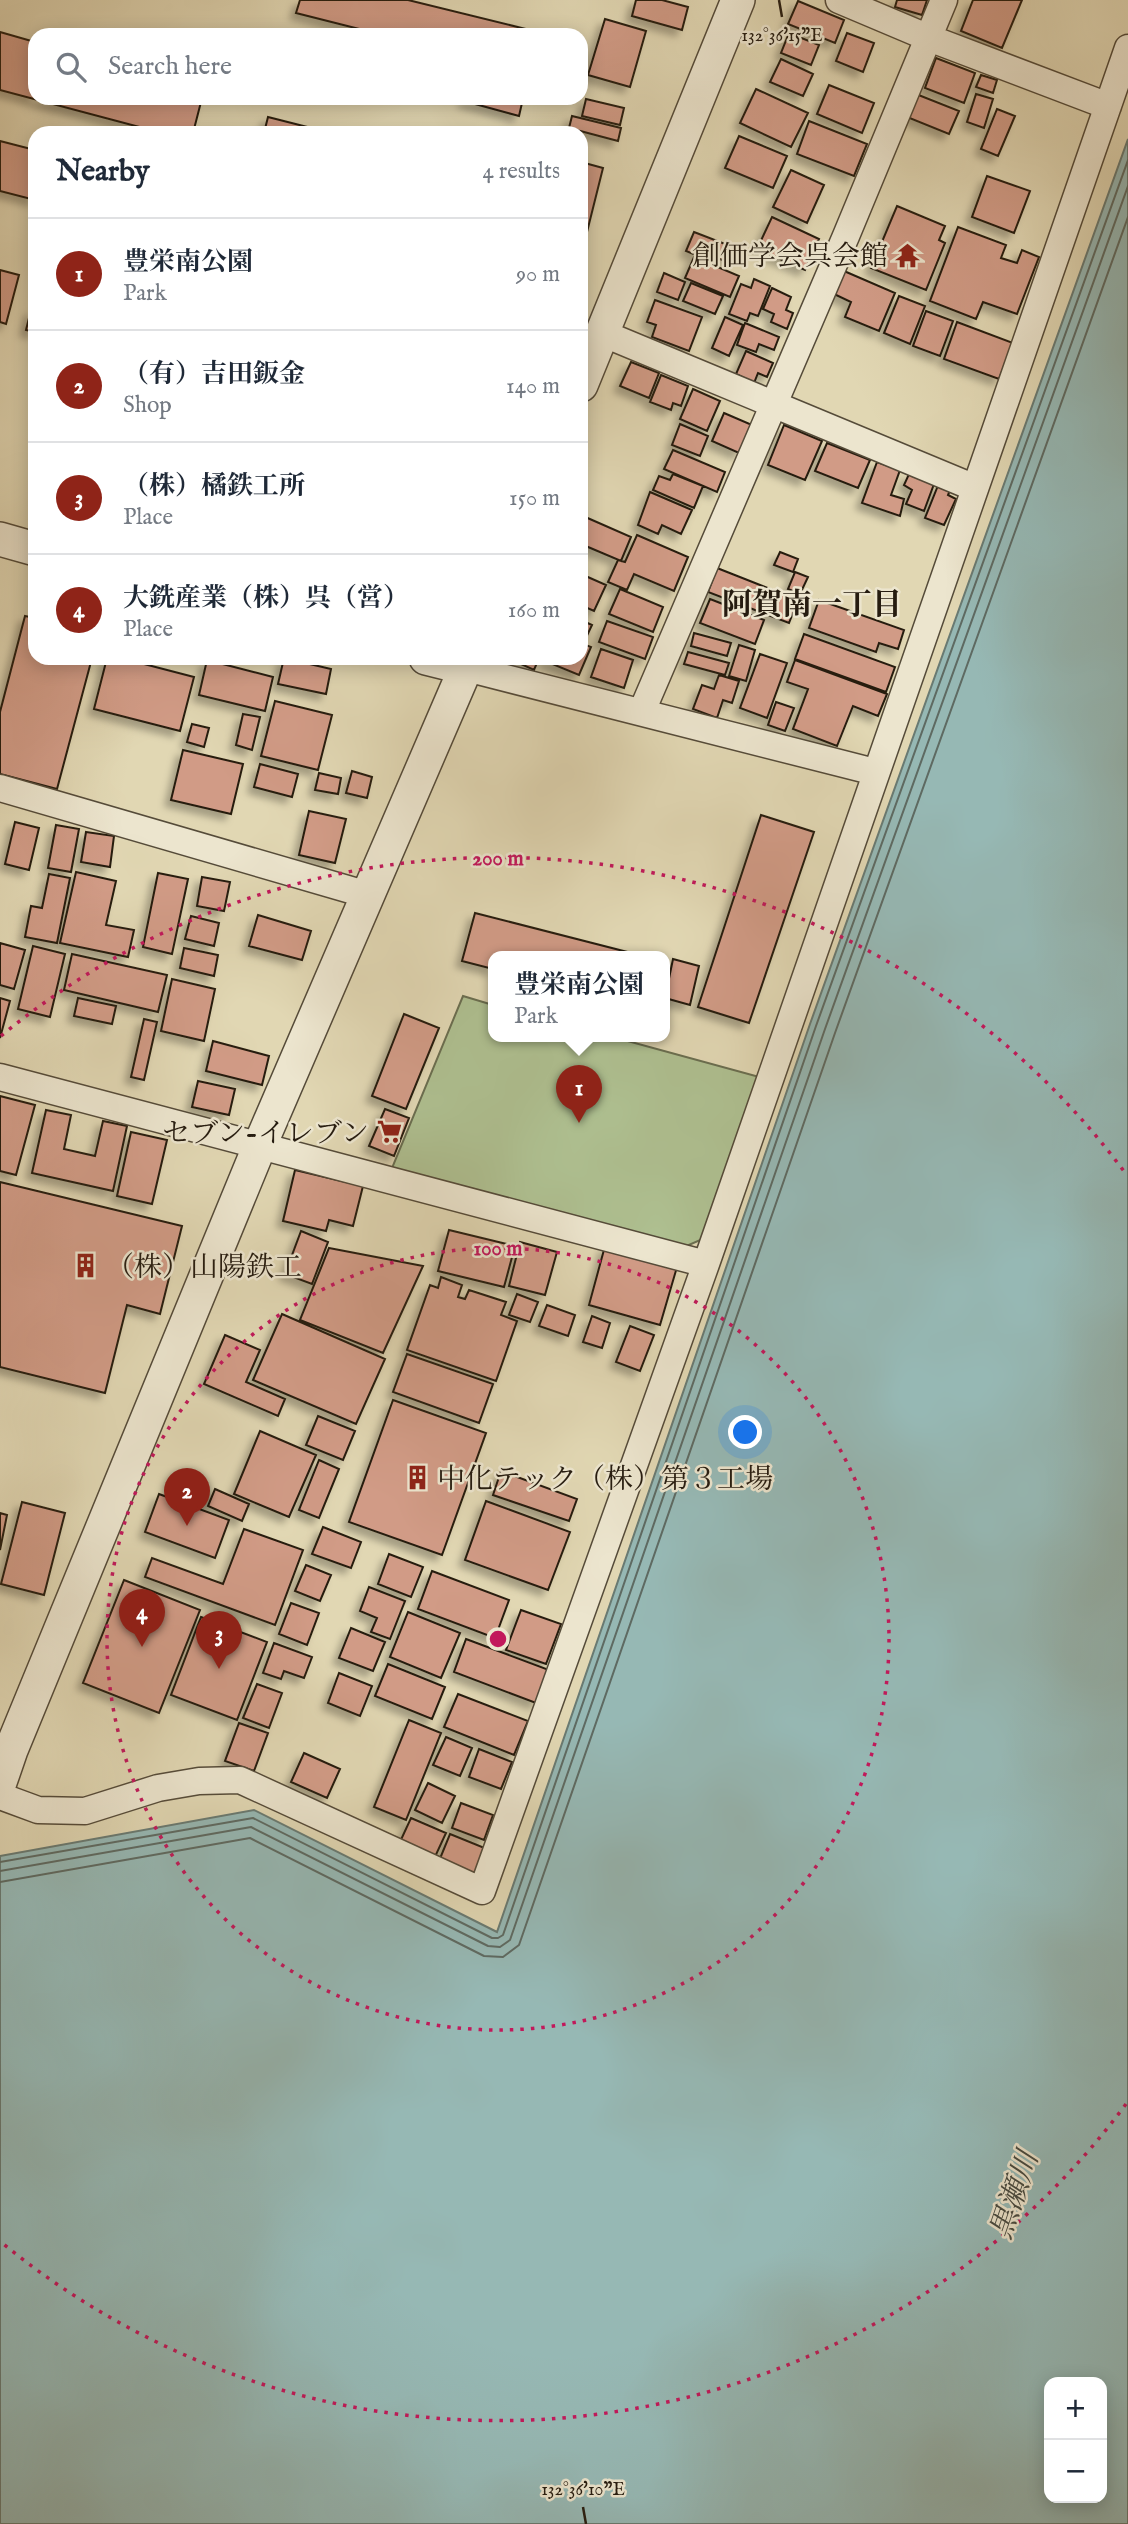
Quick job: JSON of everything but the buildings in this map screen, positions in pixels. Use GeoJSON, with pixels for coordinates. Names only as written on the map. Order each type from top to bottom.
{"type":"FeatureCollection","features":[{"type":"Feature","properties":{"kind":"street"},"geometry":{"type":"LineString","coordinates":[[588,368],[738,0]]}},
{"type":"Feature","properties":{"kind":"street"},"geometry":{"type":"LineString","coordinates":[[839,0],[929,38],[1108,106]]}},
{"type":"Feature","properties":{"kind":"street"},"geometry":{"type":"LineString","coordinates":[[642,711],[944,0]]}},
{"type":"Feature","properties":{"kind":"street"},"geometry":{"type":"LineString","coordinates":[[0,1796],[38,1810],[85,1811],[158,1788],[199,1781],[240,1780],[482,1891],[706,1264],[1128,48]]}},
{"type":"Feature","properties":{"kind":"street"},"geometry":{"type":"LineString","coordinates":[[603,333],[975,488]]}},
{"type":"Feature","properties":{"kind":"street"},"geometry":{"type":"LineString","coordinates":[[0,539],[28,547]]}},
{"type":"Feature","properties":{"kind":"street"},"geometry":{"type":"LineString","coordinates":[[0,1782],[16,1737],[260,1145],[467,665]]}},
{"type":"Feature","properties":{"kind":"street"},"geometry":{"type":"LineString","coordinates":[[475,665],[875,772]]}},
{"type":"Feature","properties":{"kind":"street"},"geometry":{"type":"LineString","coordinates":[[0,788],[368,895]]}},
{"type":"Feature","properties":{"kind":"street"},"geometry":{"type":"LineString","coordinates":[[0,1077],[706,1264]]}},
{"type":"Feature","properties":{"kind":"green space"},"geometry":{"type":"Polygon","coordinates":[[[463,996],[488,1004],[488,1042],[631,1042],[763,1078],[705,1238],[675,1251],[392,1168],[463,996]]]}},
{"type":"Feature","properties":{"kind":"water","name":"黒瀬川"},"geometry":{"type":"Polygon","coordinates":[[[1128,139],[1128,2524],[0,2524],[0,1856],[254,1810],[497,1932],[810,1024],[1128,139]]]}},
{"type":"Feature","properties":{"kind":"place","name":"創価学会呉会館"},"geometry":{"type":"Point","coordinates":[908,255]}},
{"type":"Feature","properties":{"kind":"place","name":"豊栄南公園"},"geometry":{"type":"Point","coordinates":[579,1123]}},
{"type":"Feature","properties":{"kind":"place","name":"セブン-イレブン"},"geometry":{"type":"Point","coordinates":[389,1132]}},
{"type":"Feature","properties":{"kind":"place","name":"（株）山陽鉄工"},"geometry":{"type":"Point","coordinates":[86,1266]}},
{"type":"Feature","properties":{"kind":"place","name":"中化テック（株）第３工場"},"geometry":{"type":"Point","coordinates":[417,1478]}},
{"type":"Feature","properties":{"kind":"place","name":"（有）吉田鈑金"},"geometry":{"type":"Point","coordinates":[187,1526]}},
{"type":"Feature","properties":{"kind":"place","name":"大銑産業（株）呉（営）"},"geometry":{"type":"Point","coordinates":[142,1647]}},
{"type":"Feature","properties":{"kind":"place","name":"（株）橘鉄工所"},"geometry":{"type":"Point","coordinates":[219,1669]}},
{"type":"Feature","properties":{"kind":"district","name":"阿賀南一丁目"},"geometry":{"type":"Point","coordinates":[812,604]}}]}
